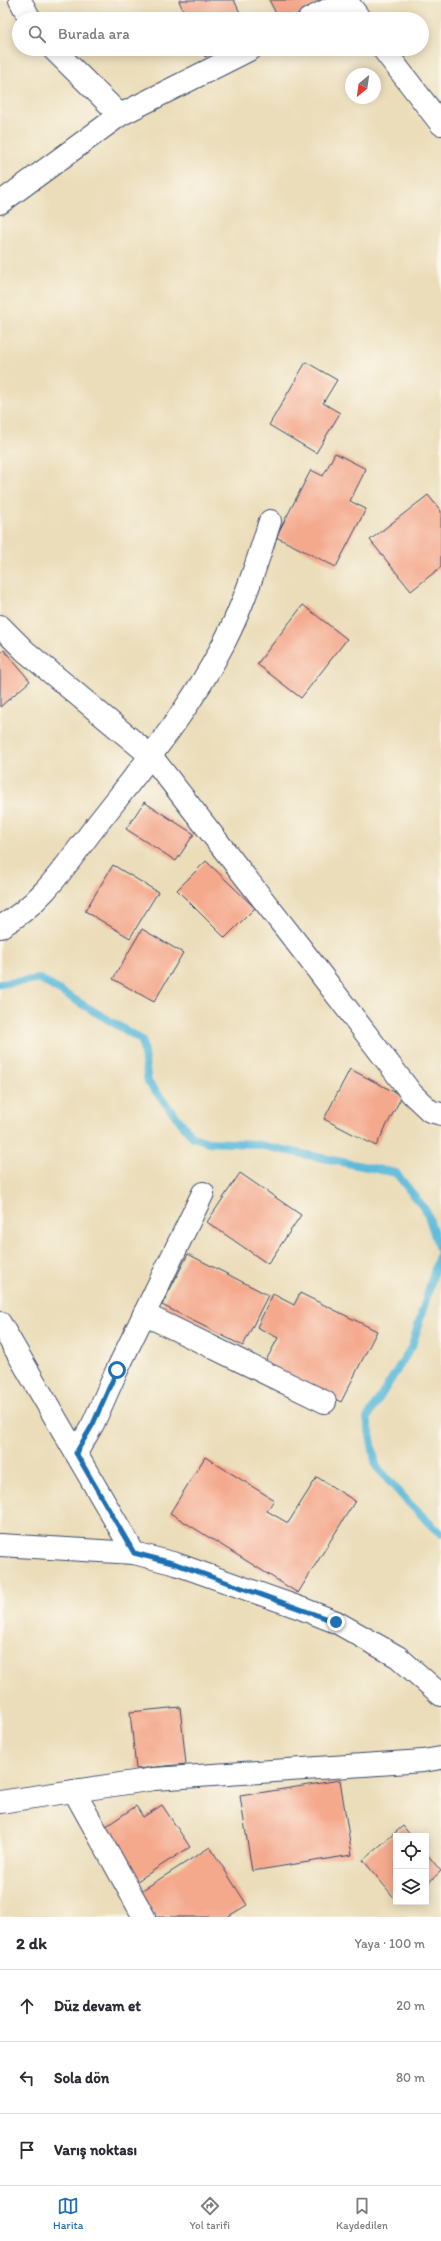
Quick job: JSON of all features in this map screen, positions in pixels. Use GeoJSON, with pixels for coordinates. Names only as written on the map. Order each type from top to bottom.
{"type":"FeatureCollection","features":[{"type":"Feature","properties":{"kind":"street"},"geometry":{"type":"LineString","coordinates":[[20,0],[26,12]]}},
{"type":"Feature","properties":{"kind":"street"},"geometry":{"type":"LineString","coordinates":[[323,12],[346,0],[355,12]]}},
{"type":"Feature","properties":{"kind":"street"},"geometry":{"type":"LineString","coordinates":[[60,56],[120,116]]}},
{"type":"Feature","properties":{"kind":"street"},"geometry":{"type":"LineString","coordinates":[[0,203],[120,116],[237,56]]}},
{"type":"Feature","properties":{"kind":"street"},"geometry":{"type":"LineString","coordinates":[[388,56],[441,124]]}},
{"type":"Feature","properties":{"kind":"street"},"geometry":{"type":"LineString","coordinates":[[0,927],[28,908],[42,895],[178,720],[224,644],[242,604],[270,521]]}},
{"type":"Feature","properties":{"kind":"street"},"geometry":{"type":"LineString","coordinates":[[0,626],[25,651],[151,756],[412,1094],[430,1111],[441,1114]]}},
{"type":"Feature","properties":{"kind":"street"},"geometry":{"type":"LineString","coordinates":[[76,1453],[96,1417],[203,1193]]}},
{"type":"Feature","properties":{"kind":"street"},"geometry":{"type":"LineString","coordinates":[[144,1314],[325,1402]]}},
{"type":"Feature","properties":{"kind":"street"},"geometry":{"type":"LineString","coordinates":[[0,1323],[134,1553]]}},
{"type":"Feature","properties":{"kind":"street"},"geometry":{"type":"LineString","coordinates":[[0,1545],[134,1553],[176,1564],[336,1622],[398,1657],[441,1695]]}},
{"type":"Feature","properties":{"kind":"street"},"geometry":{"type":"LineString","coordinates":[[0,1802],[154,1779],[423,1761],[441,1758]]}},
{"type":"Feature","properties":{"kind":"street"},"geometry":{"type":"LineString","coordinates":[[74,1791],[144,1917]]}},
{"type":"Feature","properties":{"kind":"building"},"geometry":{"type":"Polygon","coordinates":[[[234,0],[240,12],[184,12],[179,1],[234,0]]]}},
{"type":"Feature","properties":{"kind":"building"},"geometry":{"type":"Polygon","coordinates":[[[269,0],[326,0],[302,12],[275,12],[269,0]]]}},
{"type":"Feature","properties":{"kind":"building"},"geometry":{"type":"Polygon","coordinates":[[[306,362],[337,380],[323,403],[340,413],[316,453],[269,425],[306,362]]]}},
{"type":"Feature","properties":{"kind":"building"},"geometry":{"type":"Polygon","coordinates":[[[335,453],[366,469],[350,501],[366,509],[336,567],[276,537],[311,470],[323,476],[335,453]]]}},
{"type":"Feature","properties":{"kind":"building"},"geometry":{"type":"Polygon","coordinates":[[[428,495],[441,511],[441,567],[411,591],[370,540],[428,495]]]}},
{"type":"Feature","properties":{"kind":"building"},"geometry":{"type":"Polygon","coordinates":[[[303,605],[347,639],[301,698],[257,664],[303,605]]]}},
{"type":"Feature","properties":{"kind":"building"},"geometry":{"type":"Polygon","coordinates":[[[4,650],[30,681],[0,707],[0,654],[4,650]]]}},
{"type":"Feature","properties":{"kind":"building"},"geometry":{"type":"Polygon","coordinates":[[[144,802],[194,834],[176,861],[126,829],[144,802]]]}},
{"type":"Feature","properties":{"kind":"building"},"geometry":{"type":"Polygon","coordinates":[[[206,861],[255,908],[225,938],[177,890],[206,861]]]}},
{"type":"Feature","properties":{"kind":"building"},"geometry":{"type":"Polygon","coordinates":[[[113,865],[158,892],[130,938],[85,911],[113,865]]]}},
{"type":"Feature","properties":{"kind":"building"},"geometry":{"type":"Polygon","coordinates":[[[142,929],[183,953],[154,1002],[113,979],[142,929]]]}},
{"type":"Feature","properties":{"kind":"building"},"geometry":{"type":"Polygon","coordinates":[[[350,1069],[402,1096],[376,1146],[324,1119],[350,1069]]]}},
{"type":"Feature","properties":{"kind":"building"},"geometry":{"type":"Polygon","coordinates":[[[240,1173],[301,1215],[268,1264],[207,1222],[240,1173]]]}},
{"type":"Feature","properties":{"kind":"building"},"geometry":{"type":"Polygon","coordinates":[[[188,1254],[268,1295],[243,1346],[162,1305],[188,1254]]]}},
{"type":"Feature","properties":{"kind":"building"},"geometry":{"type":"Polygon","coordinates":[[[300,1293],[377,1331],[341,1402],[264,1364],[278,1338],[257,1327],[273,1294],[294,1305],[300,1293]]]}},
{"type":"Feature","properties":{"kind":"building"},"geometry":{"type":"Polygon","coordinates":[[[205,1457],[274,1500],[267,1511],[288,1523],[317,1477],[355,1501],[298,1593],[170,1513],[205,1457]]]}},
{"type":"Feature","properties":{"kind":"building"},"geometry":{"type":"Polygon","coordinates":[[[180,1707],[186,1764],[136,1769],[130,1712],[180,1707]]]}},
{"type":"Feature","properties":{"kind":"building"},"geometry":{"type":"Polygon","coordinates":[[[340,1780],[352,1855],[252,1871],[240,1796],[340,1780]]]}},
{"type":"Feature","properties":{"kind":"building"},"geometry":{"type":"Polygon","coordinates":[[[162,1805],[190,1847],[134,1883],[99,1831],[136,1806],[143,1817],[162,1805]]]}},
{"type":"Feature","properties":{"kind":"building"},"geometry":{"type":"Polygon","coordinates":[[[403,1826],[409,1833],[395,1833],[403,1826]]]}},
{"type":"Feature","properties":{"kind":"building"},"geometry":{"type":"Polygon","coordinates":[[[393,1834],[393,1896],[363,1860],[393,1834]]]}},
{"type":"Feature","properties":{"kind":"building"},"geometry":{"type":"Polygon","coordinates":[[[210,1847],[247,1905],[227,1917],[146,1917],[133,1896],[210,1847]]]}},
{"type":"Feature","properties":{"kind":"building"},"geometry":{"type":"Polygon","coordinates":[[[429,1857],[441,1871],[429,1882],[429,1857]]]}},
{"type":"Feature","properties":{"kind":"waterway"},"geometry":{"type":"LineString","coordinates":[[0,984],[40,979],[142,1040],[148,1082],[193,1137],[208,1142],[254,1144],[396,1173],[427,1212],[440,1252],[412,1346],[367,1418],[376,1466],[407,1501],[441,1534]]}},
{"type":"Feature","properties":{"kind":"route"},"geometry":{"type":"LineString","coordinates":[[117,1370],[93,1424],[76,1453],[134,1553],[176,1564],[336,1622]]}}]}
